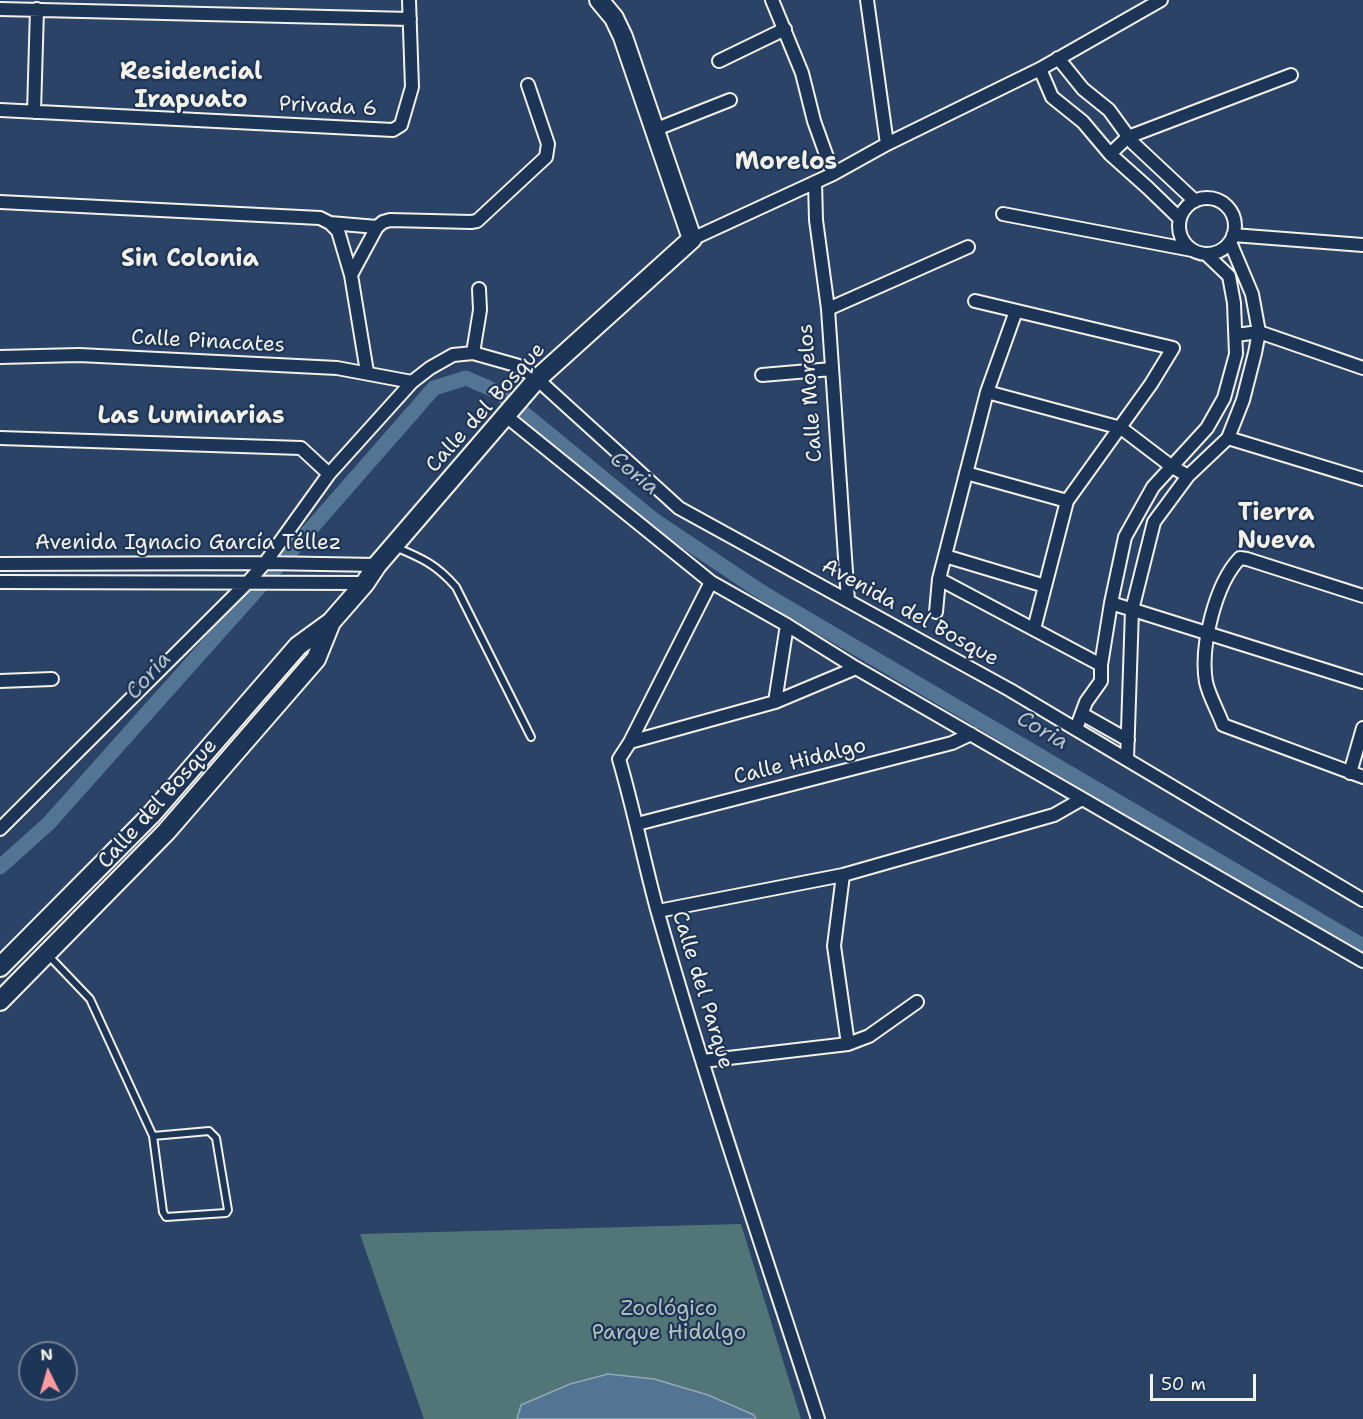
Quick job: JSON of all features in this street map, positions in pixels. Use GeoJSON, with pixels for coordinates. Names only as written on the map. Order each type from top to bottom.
{"type":"FeatureCollection","features":[{"type":"Feature","properties":{"kind":"street"},"geometry":{"type":"LineString","coordinates":[[0,9],[20,5],[37,9],[410,19],[409,0]]}},
{"type":"Feature","properties":{"kind":"street"},"geometry":{"type":"LineString","coordinates":[[599,0],[614,18],[623,37],[692,239],[833,174],[887,144],[1040,69],[1161,0]]}},
{"type":"Feature","properties":{"kind":"street"},"geometry":{"type":"LineString","coordinates":[[772,0],[802,73],[814,121],[833,174]]}},
{"type":"Feature","properties":{"kind":"street"},"geometry":{"type":"LineString","coordinates":[[867,0],[887,144]]}},
{"type":"Feature","properties":{"kind":"street"},"geometry":{"type":"LineString","coordinates":[[34,112],[37,9]]}},
{"type":"Feature","properties":{"kind":"street","name":"Privada 6"},"geometry":{"type":"LineString","coordinates":[[0,110],[393,130],[401,125],[412,87],[410,19]]}},
{"type":"Feature","properties":{"kind":"street"},"geometry":{"type":"LineString","coordinates":[[719,61],[785,30]]}},
{"type":"Feature","properties":{"kind":"street"},"geometry":{"type":"LineString","coordinates":[[1058,58],[1083,88],[1108,110],[1128,136],[1195,201]]}},
{"type":"Feature","properties":{"kind":"street"},"geometry":{"type":"LineString","coordinates":[[1040,69],[1053,97],[1083,122],[1110,154],[1179,218]]}},
{"type":"Feature","properties":{"kind":"street"},"geometry":{"type":"LineString","coordinates":[[1110,154],[1128,136],[1291,75]]}},
{"type":"Feature","properties":{"kind":"street"},"geometry":{"type":"LineString","coordinates":[[351,275],[377,227],[383,222],[390,220],[471,222],[477,220],[534,170],[546,157],[548,144],[528,85]]}},
{"type":"Feature","properties":{"kind":"street"},"geometry":{"type":"LineString","coordinates":[[654,130],[730,100]]}},
{"type":"Feature","properties":{"kind":"street","name":"Calle Morelos"},"geometry":{"type":"LineString","coordinates":[[815,182],[816,220],[828,309],[848,601]]}},
{"type":"Feature","properties":{"kind":"street"},"geometry":{"type":"LineString","coordinates":[[1127,759],[1132,610],[1154,522],[1188,476],[1227,438],[1243,400],[1259,332],[1252,294],[1232,239],[1234,217],[1224,202],[1206,197],[1189,203],[1179,218],[1180,236],[1192,250]]}},
{"type":"Feature","properties":{"kind":"street"},"geometry":{"type":"LineString","coordinates":[[0,202],[320,218],[330,223],[338,231],[351,275],[367,372]]}},
{"type":"Feature","properties":{"kind":"street"},"geometry":{"type":"LineString","coordinates":[[1003,214],[1192,250],[1206,254],[1229,276],[1236,354],[1224,398],[1206,428],[1153,487],[1125,537],[1111,603],[1101,665],[1101,681],[1086,702],[1076,729]]}},
{"type":"Feature","properties":{"kind":"street"},"geometry":{"type":"LineString","coordinates":[[330,223],[377,227]]}},
{"type":"Feature","properties":{"kind":"street","name":"Calle del Bosque"},"geometry":{"type":"LineString","coordinates":[[0,967],[151,815],[298,646],[331,622],[393,546],[537,379],[692,239]]}},
{"type":"Feature","properties":{"kind":"street"},"geometry":{"type":"LineString","coordinates":[[1206,254],[1221,250],[1232,239],[1363,245]]}},
{"type":"Feature","properties":{"kind":"street"},"geometry":{"type":"LineString","coordinates":[[828,309],[968,247]]}},
{"type":"Feature","properties":{"kind":"street"},"geometry":{"type":"LineString","coordinates":[[473,353],[480,310],[479,289]]}},
{"type":"Feature","properties":{"kind":"street"},"geometry":{"type":"LineString","coordinates":[[975,301],[1173,348],[1121,428],[1068,501],[1034,629]]}},
{"type":"Feature","properties":{"kind":"street"},"geometry":{"type":"LineString","coordinates":[[936,612],[939,579],[987,392],[1016,311]]}},
{"type":"Feature","properties":{"kind":"street"},"geometry":{"type":"LineString","coordinates":[[1236,335],[1259,332],[1363,368]]}},
{"type":"Feature","properties":{"kind":"street","name":"Avenida del Bosque"},"geometry":{"type":"LineString","coordinates":[[412,382],[453,355],[473,353],[519,366],[537,379],[679,508],[1010,690],[1363,900]]}},
{"type":"Feature","properties":{"kind":"street","name":"Calle Pinacates"},"geometry":{"type":"LineString","coordinates":[[0,357],[79,355],[337,368],[412,382]]}},
{"type":"Feature","properties":{"kind":"street"},"geometry":{"type":"LineString","coordinates":[[762,375],[832,369]]}},
{"type":"Feature","properties":{"kind":"street"},"geometry":{"type":"LineString","coordinates":[[0,829],[248,582],[265,563],[329,474],[412,382]]}},
{"type":"Feature","properties":{"kind":"street"},"geometry":{"type":"LineString","coordinates":[[987,392],[1121,428],[1188,476]]}},
{"type":"Feature","properties":{"kind":"street"},"geometry":{"type":"LineString","coordinates":[[514,407],[711,582],[787,625],[856,669],[1363,961]]}},
{"type":"Feature","properties":{"kind":"street"},"geometry":{"type":"LineString","coordinates":[[0,438],[301,448],[329,474]]}},
{"type":"Feature","properties":{"kind":"street"},"geometry":{"type":"LineString","coordinates":[[1227,438],[1363,479]]}},
{"type":"Feature","properties":{"kind":"street"},"geometry":{"type":"LineString","coordinates":[[966,473],[1068,501]]}},
{"type":"Feature","properties":{"kind":"street"},"geometry":{"type":"LineString","coordinates":[[945,556],[1046,586]]}},
{"type":"Feature","properties":{"kind":"street"},"geometry":{"type":"LineString","coordinates":[[1363,596],[1240,558],[1222,587],[1206,632],[1206,682],[1223,725],[1363,777]]}},
{"type":"Feature","properties":{"kind":"street","name":"Avenida Ignacio García Téllez"},"geometry":{"type":"LineString","coordinates":[[0,564],[377,565]]}},
{"type":"Feature","properties":{"kind":"street"},"geometry":{"type":"LineString","coordinates":[[939,579],[1101,665]]}},
{"type":"Feature","properties":{"kind":"street","name":"Avenida Ignacio García Téllez"},"geometry":{"type":"LineString","coordinates":[[0,582],[365,583]]}},
{"type":"Feature","properties":{"kind":"street","name":"Calle del Parque"},"geometry":{"type":"LineString","coordinates":[[711,582],[630,742],[619,759],[658,911],[703,1061],[818,1419]]}},
{"type":"Feature","properties":{"kind":"street"},"geometry":{"type":"LineString","coordinates":[[1111,603],[1363,682]]}},
{"type":"Feature","properties":{"kind":"street","name":"Calle del Bosque"},"geometry":{"type":"LineString","coordinates":[[0,1001],[166,832],[316,659],[331,622]]}},
{"type":"Feature","properties":{"kind":"street"},"geometry":{"type":"LineString","coordinates":[[775,702],[787,625]]}},
{"type":"Feature","properties":{"kind":"street"},"geometry":{"type":"LineString","coordinates":[[630,742],[775,702],[856,669]]}},
{"type":"Feature","properties":{"kind":"street"},"geometry":{"type":"LineString","coordinates":[[0,681],[52,679]]}},
{"type":"Feature","properties":{"kind":"street"},"geometry":{"type":"LineString","coordinates":[[1082,714],[1128,740]]}},
{"type":"Feature","properties":{"kind":"street"},"geometry":{"type":"LineString","coordinates":[[1350,773],[1363,728]]}},
{"type":"Feature","properties":{"kind":"street","name":"Calle Hidalgo"},"geometry":{"type":"LineString","coordinates":[[637,824],[952,743],[971,734]]}},
{"type":"Feature","properties":{"kind":"street"},"geometry":{"type":"LineString","coordinates":[[658,911],[843,875],[1054,815],[1082,799]]}},
{"type":"Feature","properties":{"kind":"street"},"geometry":{"type":"LineString","coordinates":[[843,875],[834,946],[848,1044]]}},
{"type":"Feature","properties":{"kind":"street"},"geometry":{"type":"LineString","coordinates":[[703,1061],[848,1044],[869,1036],[917,1002]]}},
{"type":"Feature","properties":{"kind":"lane"},"geometry":{"type":"LineString","coordinates":[[393,546],[424,559],[442,571],[456,587],[531,737]]}},
{"type":"Feature","properties":{"kind":"lane"},"geometry":{"type":"LineString","coordinates":[[47,954],[90,999],[153,1136],[163,1212],[166,1217],[226,1213],[228,1210],[216,1138],[209,1131],[153,1136]]}},
{"type":"Feature","properties":{"kind":"green space","name":"Zoológico Parque Hidalgo"},"geometry":{"type":"Polygon","coordinates":[[[741,1224],[801,1419],[424,1419],[360,1234],[741,1224]]]}},
{"type":"Feature","properties":{"kind":"water"},"geometry":{"type":"Polygon","coordinates":[[[608,1374],[654,1379],[708,1395],[754,1415],[756,1419],[517,1419],[521,1405],[570,1384],[608,1374]]]}},
{"type":"Feature","properties":{"kind":"waterway","name":"Coria"},"geometry":{"type":"LineString","coordinates":[[0,867],[49,823],[434,388],[466,378],[498,392],[654,520],[763,593],[1363,946]]}},
{"type":"Feature","properties":{"kind":"district","name":"Residencial Irapuato"},"geometry":{"type":"Point","coordinates":[191,87]}},
{"type":"Feature","properties":{"kind":"district","name":"Morelos"},"geometry":{"type":"Point","coordinates":[786,163]}},
{"type":"Feature","properties":{"kind":"district","name":"Sin Colonia"},"geometry":{"type":"Point","coordinates":[190,260]}},
{"type":"Feature","properties":{"kind":"district","name":"Las Luminarias"},"geometry":{"type":"Point","coordinates":[191,417]}},
{"type":"Feature","properties":{"kind":"district","name":"Tierra Nueva"},"geometry":{"type":"Point","coordinates":[1276,528]}}]}
